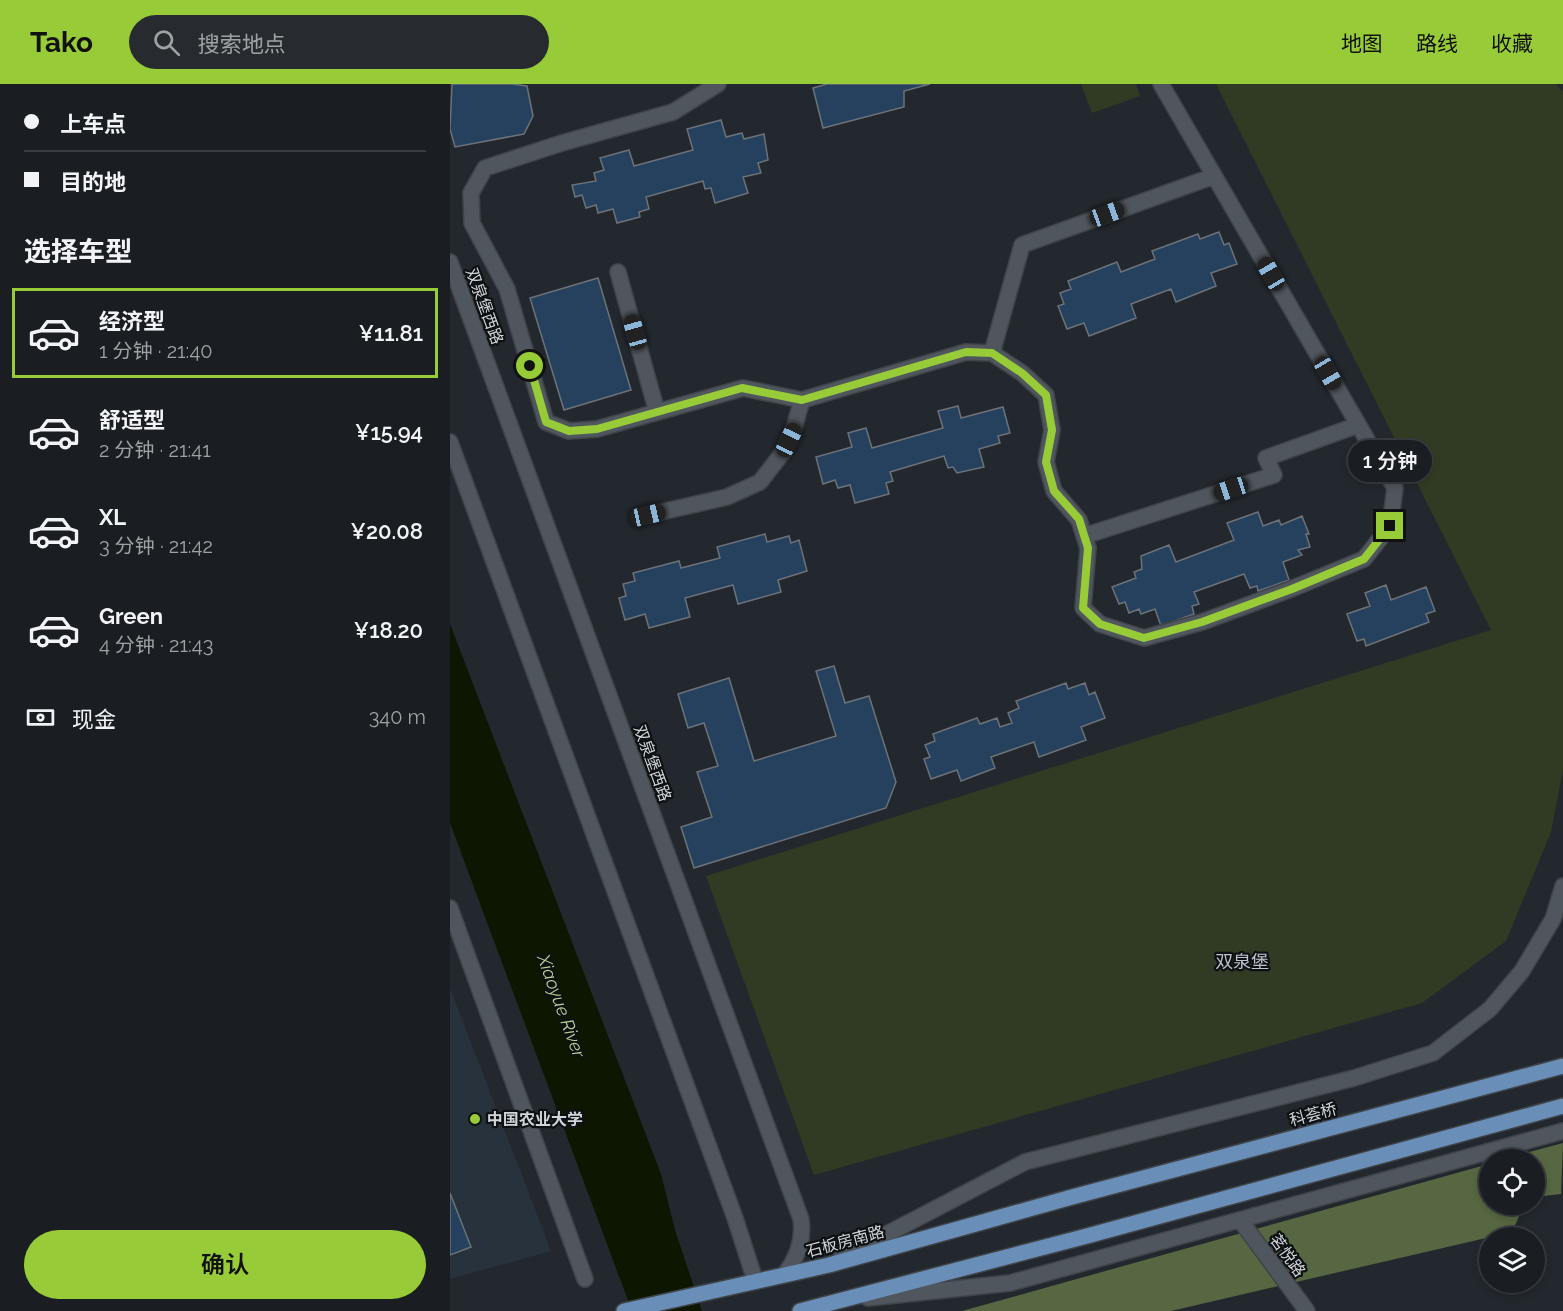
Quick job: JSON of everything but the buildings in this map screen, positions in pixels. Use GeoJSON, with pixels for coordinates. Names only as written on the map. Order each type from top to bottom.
{"type":"FeatureCollection","features":[{"type":"Feature","properties":{"kind":"main road","name":"科荟桥"},"geometry":{"type":"LineString","coordinates":[[1072,1197],[1563,1066]]}},
{"type":"Feature","properties":{"kind":"main road"},"geometry":{"type":"LineString","coordinates":[[800,1311],[835,1305],[1563,1106]]}},
{"type":"Feature","properties":{"kind":"main road","name":"石板房南路"},"geometry":{"type":"LineString","coordinates":[[624,1311],[829,1264],[1072,1197]]}},
{"type":"Feature","properties":{"kind":"street"},"geometry":{"type":"LineString","coordinates":[[718,84],[673,112],[562,143],[485,168],[471,194],[472,223],[507,289],[546,422],[569,431],[597,429],[742,388],[802,400],[966,352],[992,353],[1022,373],[1046,395],[1052,430],[1046,462],[1054,491],[1079,519],[1088,548],[1083,608],[1100,624],[1144,638],[1202,622],[1292,589],[1364,559],[1390,526],[1395,488],[1161,84]]}},
{"type":"Feature","properties":{"kind":"street"},"geometry":{"type":"LineString","coordinates":[[992,353],[1022,244],[1214,176]]}},
{"type":"Feature","properties":{"kind":"street","name":"双泉堡西路"},"geometry":{"type":"LineString","coordinates":[[450,262],[801,1219],[803,1234],[795,1262],[785,1274]]}},
{"type":"Feature","properties":{"kind":"street"},"geometry":{"type":"LineString","coordinates":[[618,272],[657,412]]}},
{"type":"Feature","properties":{"kind":"street"},"geometry":{"type":"LineString","coordinates":[[648,515],[727,497],[760,482],[784,451],[802,400]]}},
{"type":"Feature","properties":{"kind":"street"},"geometry":{"type":"LineString","coordinates":[[1084,536],[1274,475],[1266,458],[1358,425]]}},
{"type":"Feature","properties":{"kind":"street"},"geometry":{"type":"LineString","coordinates":[[450,442],[735,1218],[755,1280]]}},
{"type":"Feature","properties":{"kind":"street"},"geometry":{"type":"LineString","coordinates":[[829,1264],[1026,1162],[1354,1078],[1433,1053],[1490,1009],[1522,970],[1553,920],[1563,886]]}},
{"type":"Feature","properties":{"kind":"street"},"geometry":{"type":"LineString","coordinates":[[450,908],[585,1279]]}},
{"type":"Feature","properties":{"kind":"street"},"geometry":{"type":"LineString","coordinates":[[835,1305],[1010,1283],[1563,1131]]}},
{"type":"Feature","properties":{"kind":"street","name":"茗悦路"},"geometry":{"type":"LineString","coordinates":[[1240,1220],[1307,1311]]}},
{"type":"Feature","properties":{"kind":"shaded area"},"geometry":{"type":"Polygon","coordinates":[[[1081,84],[1136,84],[1140,96],[1092,113],[1081,84]]]}},
{"type":"Feature","properties":{"kind":"shaded area"},"geometry":{"type":"Polygon","coordinates":[[[1216,84],[1556,84],[1563,92],[1563,770],[1551,832],[1506,941],[1422,1003],[814,1175],[706,876],[1491,630],[1216,84]]]}},
{"type":"Feature","properties":{"kind":"shaded area","name":"中国农业大学"},"geometry":{"type":"Polygon","coordinates":[[[450,988],[551,1251],[450,1279],[450,988]]]}},
{"type":"Feature","properties":{"kind":"green space"},"geometry":{"type":"Polygon","coordinates":[[[1563,1143],[1561,1194],[1545,1196],[1545,1149],[1541,1149],[1563,1143]]]}},
{"type":"Feature","properties":{"kind":"green space"},"geometry":{"type":"Polygon","coordinates":[[[1479,1167],[1479,1215],[1520,1215],[1514,1227],[1479,1227],[1479,1240],[1171,1311],[962,1311],[1479,1167]]]}},
{"type":"Feature","properties":{"kind":"water","name":"Xiaoyue River"},"geometry":{"type":"Polygon","coordinates":[[[450,624],[661,1174],[675,1230],[702,1311],[632,1311],[450,823],[450,624]]]}},
{"type":"Feature","properties":{"kind":"place","name":"中国农业大学"},"geometry":{"type":"Point","coordinates":[475,1119]}},
{"type":"Feature","properties":{"kind":"district","name":"双泉堡"},"geometry":{"type":"Point","coordinates":[1242,962]}},
{"type":"Feature","properties":{"kind":"route"},"geometry":{"type":"LineString","coordinates":[[530,366],[546,422],[569,431],[597,429],[742,388],[802,400],[966,352],[992,353],[1022,373],[1046,395],[1052,430],[1046,462],[1054,491],[1079,519],[1088,548],[1083,608],[1100,624],[1144,638],[1202,622],[1292,589],[1364,559],[1390,526]]}}]}
